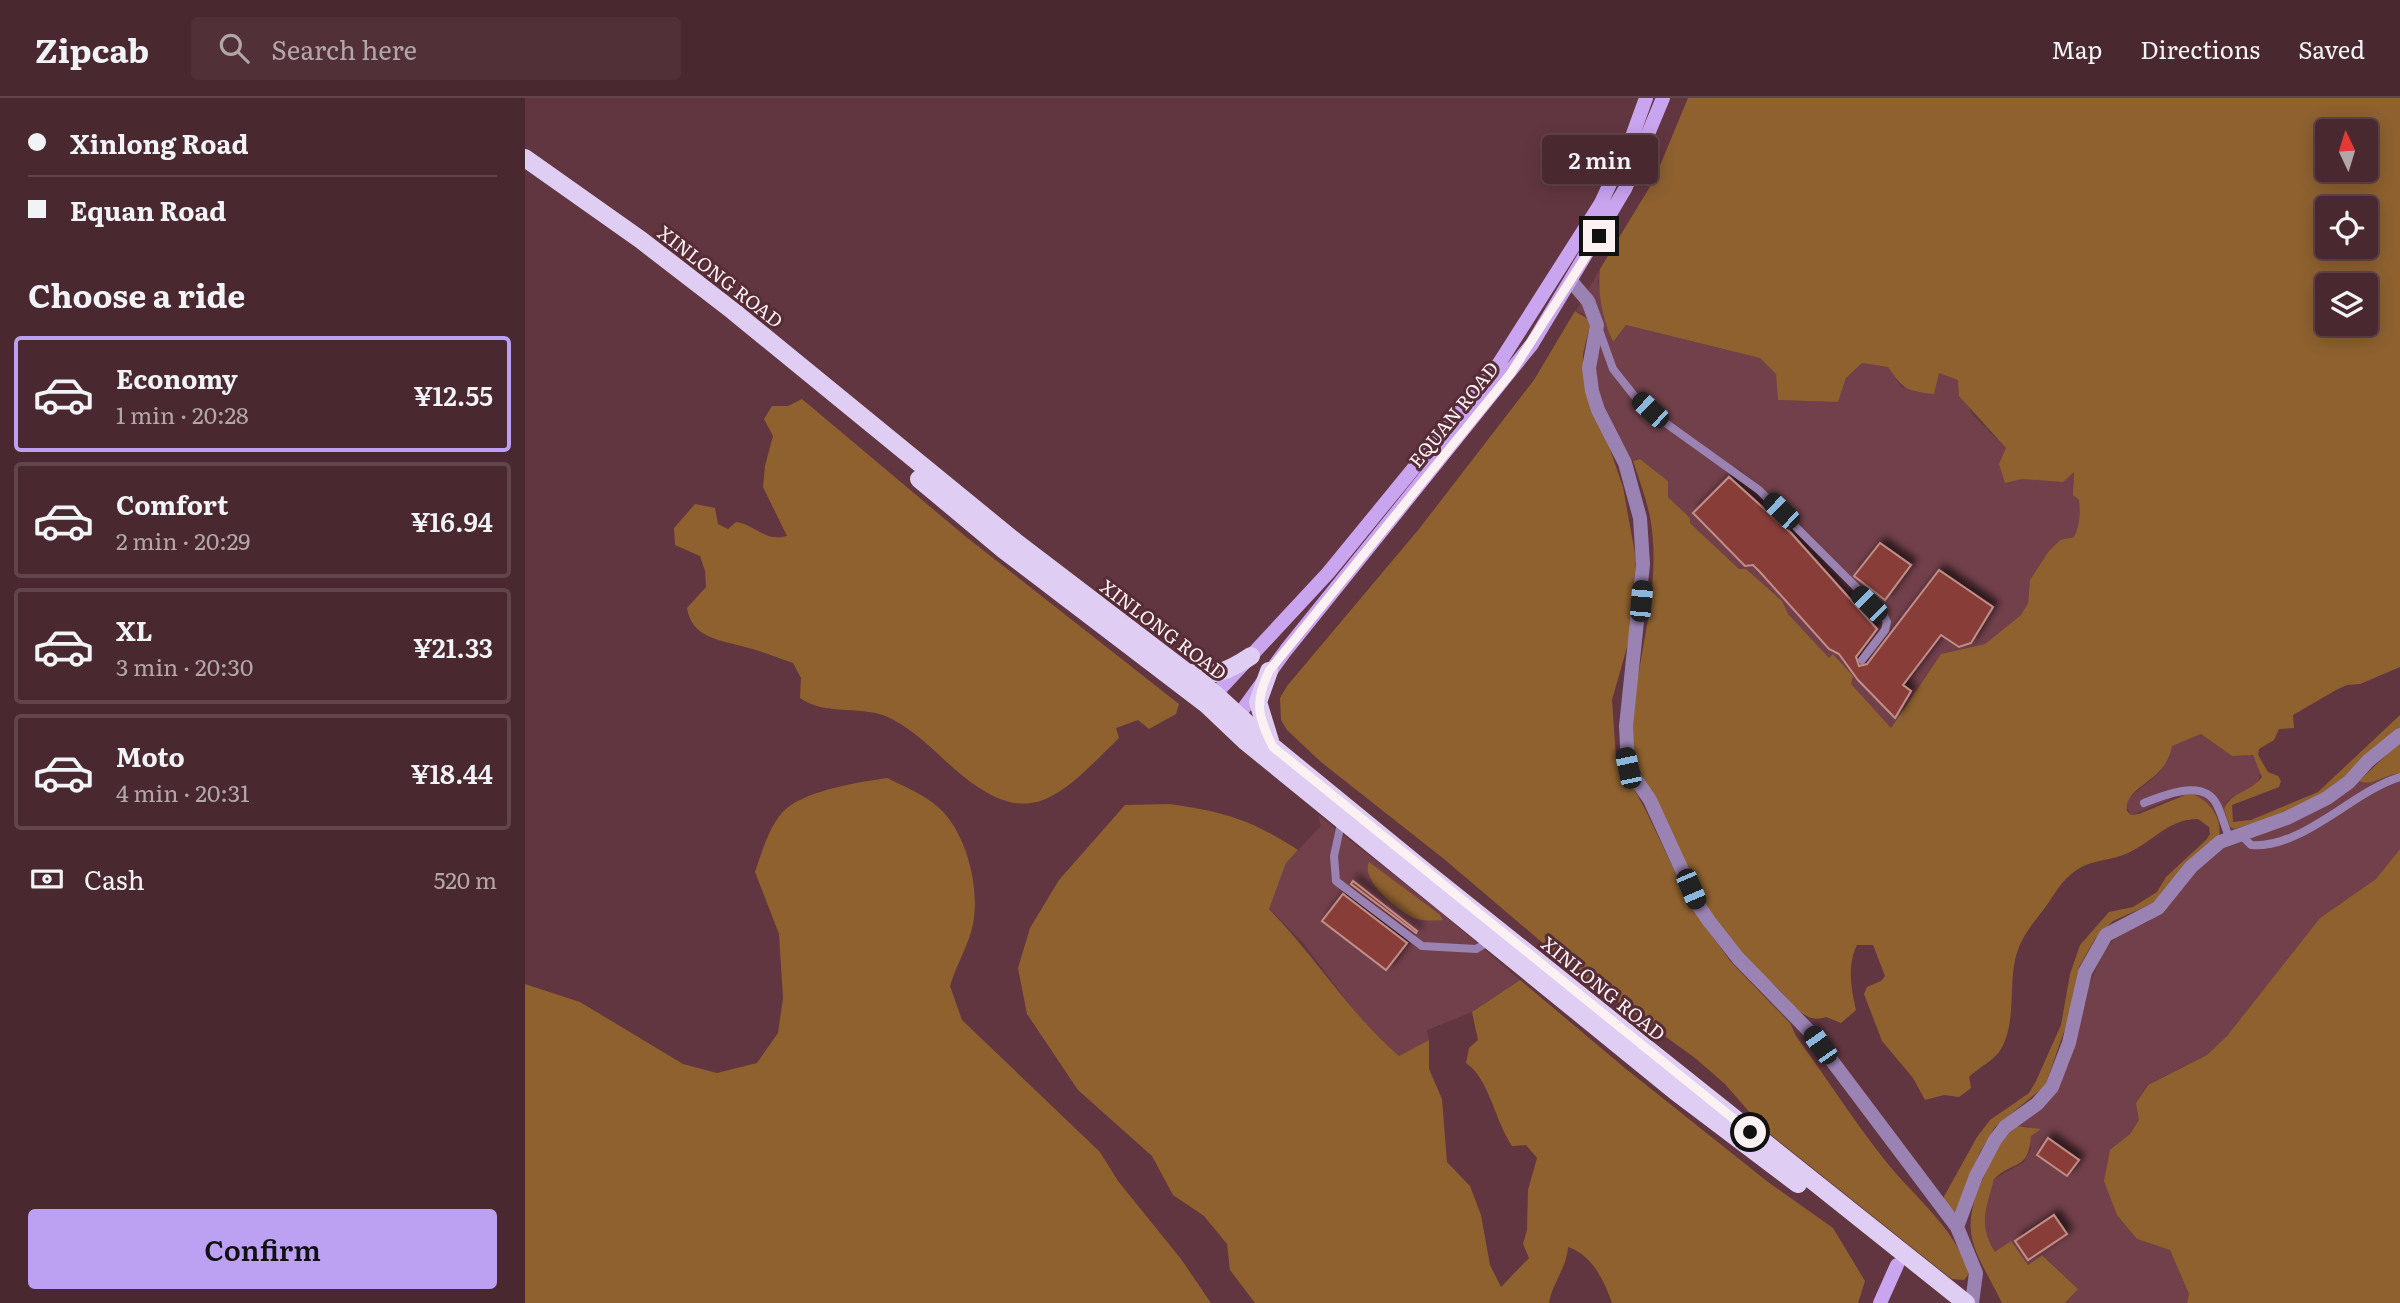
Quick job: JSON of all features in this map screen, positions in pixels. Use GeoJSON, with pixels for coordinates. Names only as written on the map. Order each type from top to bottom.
{"type":"FeatureCollection","features":[{"type":"Feature","properties":{"kind":"main road","name":"EQUAN ROAD"},"geometry":{"type":"LineString","coordinates":[[1211,699],[1328,573],[1498,365],[1601,203],[1633,134],[1646,98]]}},
{"type":"Feature","properties":{"kind":"main road","name":"EQUAN ROAD"},"geometry":{"type":"LineString","coordinates":[[1234,721],[1269,671],[1511,373],[1571,281],[1625,190],[1663,98]]}},
{"type":"Feature","properties":{"kind":"main road","name":"XINLONG ROAD"},"geometry":{"type":"LineString","coordinates":[[525,158],[733,311],[1017,544],[1186,671],[1234,721],[1342,819],[1675,1091],[1824,1205],[1945,1303]]}},
{"type":"Feature","properties":{"kind":"main road","name":"XINLONG ROAD"},"geometry":{"type":"LineString","coordinates":[[525,165],[637,245],[727,316],[1003,550],[1211,699]]}},
{"type":"Feature","properties":{"kind":"main road"},"geometry":{"type":"LineString","coordinates":[[1186,671],[1197,675],[1223,672],[1251,656]]}},
{"type":"Feature","properties":{"kind":"main road"},"geometry":{"type":"LineString","coordinates":[[1269,671],[1258,702],[1263,725],[1273,747]]}},
{"type":"Feature","properties":{"kind":"main road","name":"XINLONG ROAD"},"geometry":{"type":"LineString","coordinates":[[1234,721],[1273,747],[1714,1104],[1966,1303]]}},
{"type":"Feature","properties":{"kind":"main road"},"geometry":{"type":"LineString","coordinates":[[1880,1303],[1897,1265]]}},
{"type":"Feature","properties":{"kind":"street"},"geometry":{"type":"LineString","coordinates":[[1571,281],[1588,301],[1597,325],[1589,368],[1592,391],[1598,410],[1625,463],[1639,509],[1642,586],[1633,641],[1626,726],[1628,768],[1650,800],[1698,905],[1709,921],[1738,958],[1811,1033],[1957,1227],[1976,1273],[1972,1303]]}},
{"type":"Feature","properties":{"kind":"street"},"geometry":{"type":"LineString","coordinates":[[1957,1227],[1976,1176],[1995,1140],[2005,1127],[2037,1104],[2052,1087],[2069,1043],[2085,971],[2106,935],[2158,908],[2192,867],[2235,835],[2301,812],[2350,782],[2368,761],[2400,735]]}},
{"type":"Feature","properties":{"kind":"lane"},"geometry":{"type":"LineString","coordinates":[[1597,325],[1613,369],[1636,398],[1660,419],[1759,490],[1846,582],[1883,614],[1887,622],[1885,630],[1862,660]]}},
{"type":"Feature","properties":{"kind":"lane"},"geometry":{"type":"LineString","coordinates":[[2144,803],[2177,792],[2201,791],[2217,803],[2235,835],[2251,845],[2258,846],[2293,835],[2347,807],[2372,787],[2400,777]]}},
{"type":"Feature","properties":{"kind":"lane"},"geometry":{"type":"LineString","coordinates":[[2350,782],[2364,794]]}},
{"type":"Feature","properties":{"kind":"lane"},"geometry":{"type":"LineString","coordinates":[[1342,819],[1334,856],[1336,881],[1422,946],[1476,949],[1490,940]]}},
{"type":"Feature","properties":{"kind":"shaded area"},"geometry":{"type":"Polygon","coordinates":[[[1688,98],[2400,98],[2400,667],[2360,684],[2347,685],[2293,715],[2294,728],[2279,729],[2274,740],[2259,749],[2258,755],[2268,772],[2278,776],[2281,781],[2279,787],[2232,805],[2233,822],[2251,820],[2318,792],[2400,715],[2400,729],[2349,775],[2299,809],[2234,829],[2230,827],[2224,809],[2231,799],[2253,786],[2262,777],[2253,755],[2232,756],[2201,734],[2172,746],[2162,768],[2132,795],[2127,811],[2131,815],[2139,814],[2190,793],[2213,810],[2219,823],[2219,837],[2158,901],[2113,921],[2095,939],[2079,967],[2067,1023],[2045,1086],[1995,1127],[1980,1152],[1955,1213],[1941,1202],[1977,1137],[1990,1120],[2029,1093],[2036,1081],[2061,1025],[2070,974],[2080,945],[2109,912],[2133,907],[2157,892],[2166,877],[2206,840],[2210,834],[2209,827],[2198,819],[2178,823],[2128,853],[2084,866],[2067,878],[2030,927],[2020,945],[2013,971],[2006,1039],[1995,1056],[1969,1077],[1971,1088],[1959,1097],[1944,1095],[1925,1100],[1913,1078],[1882,1041],[1864,994],[1867,987],[1881,981],[1885,976],[1873,945],[1857,945],[1851,969],[1856,1010],[1841,1023],[1826,1017],[1810,1017],[1796,1009],[1736,948],[1712,917],[1677,850],[1631,744],[1636,687],[1653,574],[1650,517],[1633,461],[1640,459],[1668,481],[1668,497],[1690,518],[1690,523],[1739,569],[1746,569],[1782,601],[1788,614],[1829,658],[1833,654],[1853,676],[1851,684],[1891,728],[1941,654],[1985,644],[2021,615],[2028,603],[2030,580],[2048,552],[2060,540],[2074,537],[2079,519],[2079,500],[2073,495],[2074,472],[2063,482],[2022,479],[2005,483],[1999,464],[2006,448],[1959,396],[1958,380],[1939,373],[1934,394],[1925,393],[1906,388],[1888,367],[1862,363],[1846,378],[1838,402],[1778,400],[1776,374],[1760,358],[1626,325],[1613,342],[1602,306],[1600,269],[1654,180],[1688,98]]]}},
{"type":"Feature","properties":{"kind":"shaded area"},"geometry":{"type":"Polygon","coordinates":[[[1600,269],[1598,282],[1612,342],[1626,325],[1760,358],[1776,374],[1779,400],[1838,402],[1846,378],[1862,363],[1888,367],[1902,388],[1938,372],[1958,379],[1972,414],[2006,448],[2022,479],[2063,482],[2074,471],[2073,485],[2079,499],[2079,528],[2074,537],[2060,540],[2048,552],[2030,580],[2028,603],[2021,615],[1985,644],[1941,654],[1891,728],[1850,684],[1853,676],[1834,655],[1829,658],[1788,614],[1782,601],[1739,569],[1690,523],[1690,518],[1668,497],[1668,481],[1640,459],[1633,461],[1624,448],[1598,399],[1596,360],[1600,350],[1599,341],[1584,314],[1576,311],[1600,269]]]}},
{"type":"Feature","properties":{"kind":"shaded area"},"geometry":{"type":"Polygon","coordinates":[[[1575,311],[1591,321],[1583,354],[1583,371],[1623,487],[1636,559],[1629,640],[1612,700],[1616,757],[1645,809],[1694,911],[1731,962],[1790,1023],[1796,1036],[1873,1144],[1944,1227],[1954,1241],[1969,1274],[1964,1280],[1952,1279],[1765,1130],[1725,1084],[1695,1058],[1578,973],[1444,859],[1321,762],[1287,730],[1281,720],[1280,698],[1287,686],[1419,529],[1534,380],[1575,311]]]}},
{"type":"Feature","properties":{"kind":"shaded area"},"geometry":{"type":"Polygon","coordinates":[[[802,399],[965,536],[1179,704],[1176,714],[1149,729],[1138,720],[1116,728],[1119,738],[1077,778],[1040,801],[1021,804],[1000,799],[977,786],[915,734],[892,719],[870,712],[822,707],[800,698],[801,678],[793,663],[714,639],[700,631],[690,618],[687,608],[706,587],[705,571],[700,556],[675,545],[674,528],[695,504],[715,508],[718,524],[728,529],[736,522],[772,537],[787,536],[763,487],[773,436],[764,419],[772,406],[788,406],[802,399]]]}},
{"type":"Feature","properties":{"kind":"shaded area"},"geometry":{"type":"Polygon","coordinates":[[[2201,734],[2232,756],[2252,755],[2262,771],[2257,783],[2227,801],[2224,809],[2213,811],[2210,805],[2181,795],[2131,815],[2126,805],[2129,798],[2157,775],[2170,757],[2171,746],[2201,734]]]}},
{"type":"Feature","properties":{"kind":"shaded area"},"geometry":{"type":"Polygon","coordinates":[[[2400,742],[2400,773],[2369,782],[2359,781],[2400,742]]]}},
{"type":"Feature","properties":{"kind":"shaded area"},"geometry":{"type":"Polygon","coordinates":[[[2389,773],[2400,773],[2400,849],[2376,879],[2320,918],[2227,1036],[2207,1055],[2147,1085],[2136,1103],[2140,1120],[2130,1134],[2110,1151],[2137,1239],[2170,1250],[2189,1294],[2187,1303],[2065,1303],[2078,1289],[2043,1255],[2028,1265],[1995,1252],[1985,1235],[1983,1216],[1994,1179],[2024,1162],[2031,1149],[2029,1126],[2017,1126],[2062,1077],[2069,1064],[2088,987],[2105,949],[2119,934],[2148,922],[2169,905],[2185,880],[2217,851],[2359,781],[2375,782],[2389,773]]]}},
{"type":"Feature","properties":{"kind":"shaded area"},"geometry":{"type":"Polygon","coordinates":[[[887,778],[921,795],[939,808],[957,832],[969,862],[975,895],[973,924],[950,986],[962,1020],[1100,1152],[1118,1181],[1181,1259],[1211,1303],[525,1303],[525,984],[580,1002],[683,1064],[717,1073],[757,1063],[778,1033],[783,998],[779,934],[755,872],[767,838],[781,814],[808,796],[887,778]]]}},
{"type":"Feature","properties":{"kind":"shaded area"},"geometry":{"type":"Polygon","coordinates":[[[1170,804],[1207,810],[1252,824],[1298,850],[1286,863],[1269,909],[1364,1022],[1399,1056],[1429,1040],[1429,1069],[1442,1099],[1447,1162],[1470,1186],[1481,1215],[1490,1265],[1501,1287],[1529,1258],[1523,1244],[1527,1230],[1528,1190],[1537,1158],[1526,1145],[1512,1146],[1481,1079],[1466,1063],[1469,1048],[1478,1040],[1472,1012],[1520,980],[1768,1182],[1833,1228],[1865,1281],[1858,1303],[1612,1303],[1601,1277],[1590,1262],[1568,1247],[1549,1303],[1255,1303],[1230,1270],[1227,1244],[1204,1216],[1173,1195],[1152,1156],[1078,1090],[1027,1014],[1018,968],[1030,928],[1059,880],[1125,805],[1170,804]]]}},
{"type":"Feature","properties":{"kind":"shaded area"},"geometry":{"type":"Polygon","coordinates":[[[1318,815],[1437,909],[1520,980],[1472,1012],[1427,1030],[1429,1040],[1399,1056],[1367,1028],[1304,944],[1269,908],[1286,863],[1321,826],[1318,815]]]}},
{"type":"Feature","properties":{"kind":"shaded area"},"geometry":{"type":"Polygon","coordinates":[[[2400,849],[2400,1303],[2187,1303],[2189,1294],[2170,1250],[2137,1239],[2117,1215],[2104,1181],[2110,1150],[2130,1134],[2139,1120],[2136,1103],[2148,1085],[2207,1055],[2227,1036],[2320,918],[2376,879],[2400,849]]]}},
{"type":"Feature","properties":{"kind":"shaded area"},"geometry":{"type":"Polygon","coordinates":[[[1369,862],[1439,914],[1443,920],[1417,919],[1399,909],[1375,886],[1368,869],[1369,862]]]}},
{"type":"Feature","properties":{"kind":"shaded area"},"geometry":{"type":"Polygon","coordinates":[[[2017,1126],[2041,1129],[2031,1136],[2030,1147],[2023,1160],[1994,1179],[1986,1207],[1986,1233],[1995,1252],[2011,1241],[2028,1265],[2042,1255],[2078,1289],[2065,1303],[2002,1303],[1973,1241],[1972,1213],[1976,1196],[1997,1149],[2017,1126]]]}},
{"type":"Feature","properties":{"kind":"building"},"geometry":{"type":"Polygon","coordinates":[[[1729,477],[1791,533],[1877,629],[1856,657],[1859,666],[1867,664],[1939,570],[1993,607],[1971,643],[1959,647],[1941,635],[1903,685],[1911,691],[1895,718],[1858,680],[1839,654],[1829,649],[1760,572],[1753,565],[1745,566],[1693,513],[1729,477]]]}},
{"type":"Feature","properties":{"kind":"building"},"geometry":{"type":"Polygon","coordinates":[[[1880,543],[1911,565],[1885,600],[1854,576],[1880,543]]]}},
{"type":"Feature","properties":{"kind":"building"},"geometry":{"type":"Polygon","coordinates":[[[1353,881],[1417,931],[1416,933],[1351,884],[1353,881]]]}},
{"type":"Feature","properties":{"kind":"building"},"geometry":{"type":"Polygon","coordinates":[[[1343,894],[1407,943],[1386,970],[1322,921],[1343,894]]]}},
{"type":"Feature","properties":{"kind":"building"},"geometry":{"type":"Polygon","coordinates":[[[2048,1138],[2079,1160],[2067,1176],[2037,1155],[2048,1138]]]}},
{"type":"Feature","properties":{"kind":"building"},"geometry":{"type":"Polygon","coordinates":[[[2054,1215],[2067,1234],[2028,1260],[2015,1241],[2054,1215]]]}},
{"type":"Feature","properties":{"kind":"route"},"geometry":{"type":"LineString","coordinates":[[1599,236],[1559,303],[1511,373],[1269,671],[1259,693],[1260,714],[1273,747],[1750,1132]]}}]}
